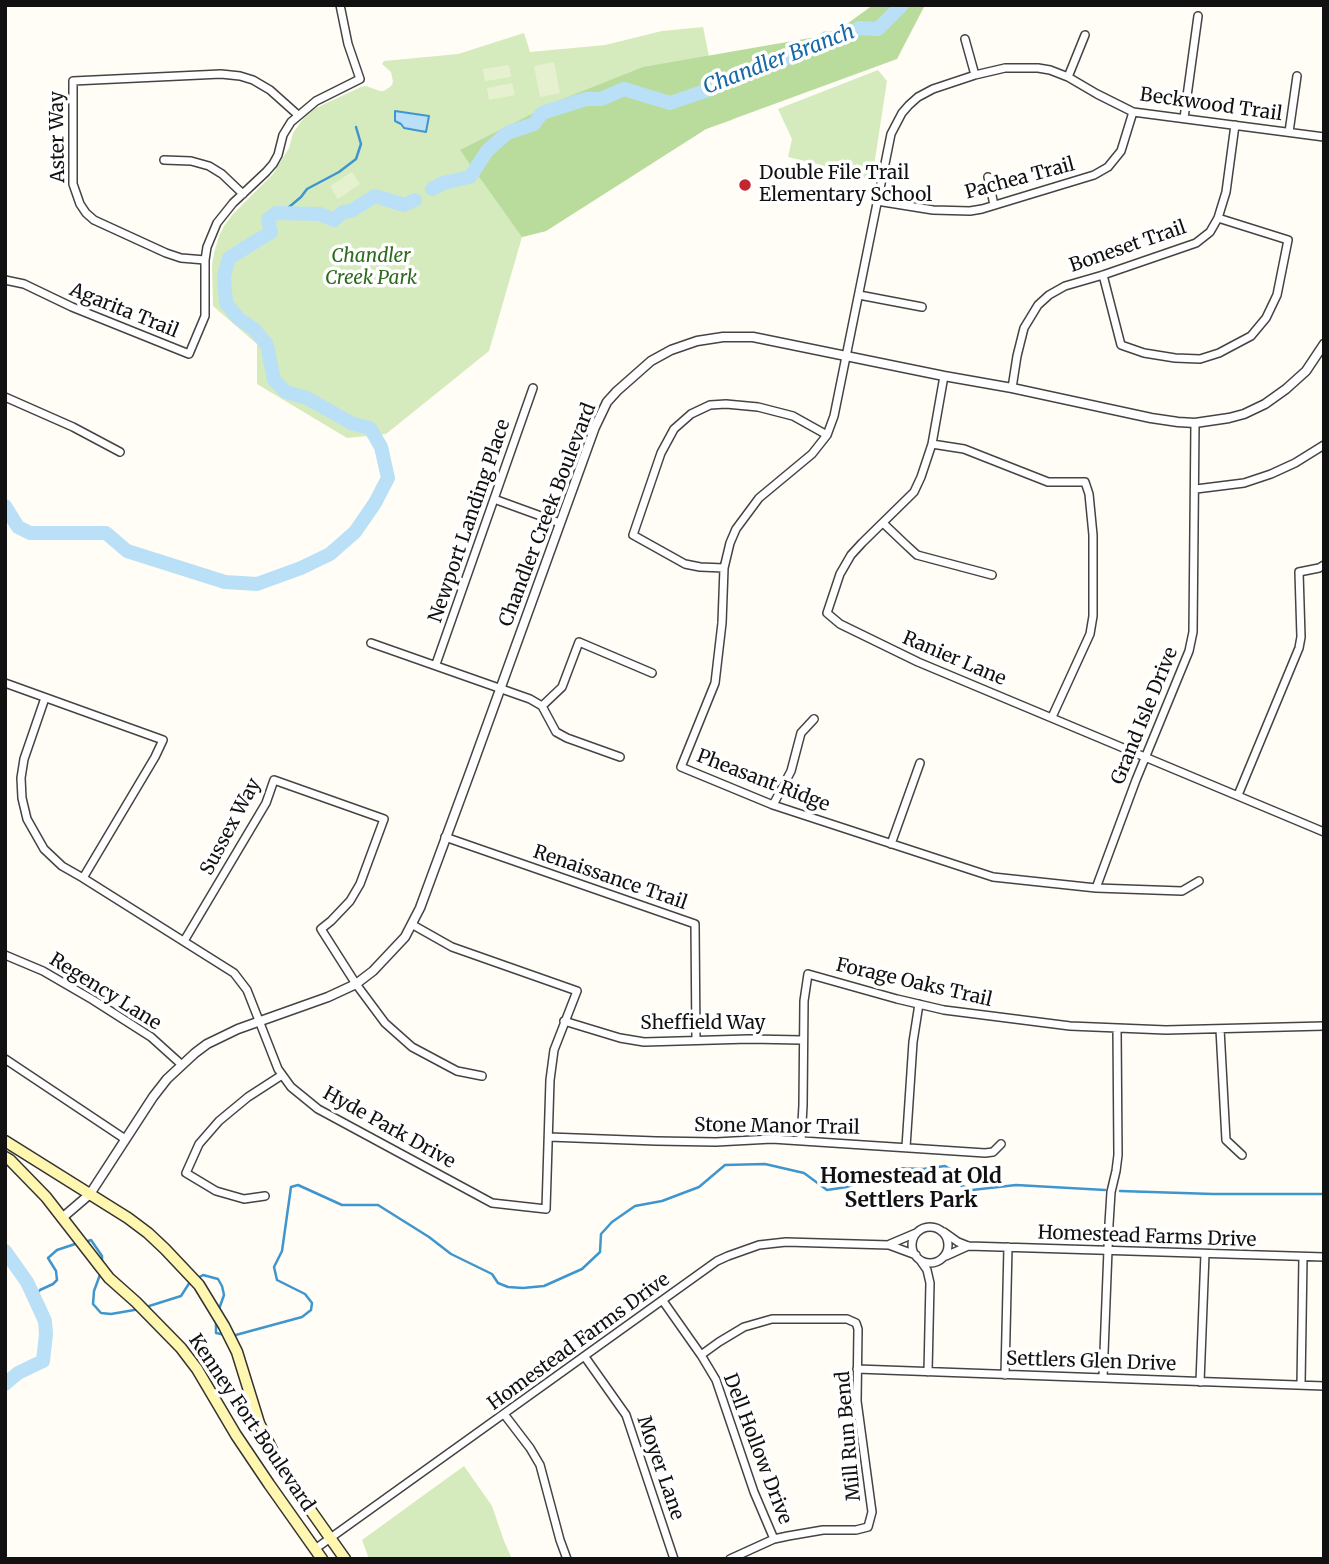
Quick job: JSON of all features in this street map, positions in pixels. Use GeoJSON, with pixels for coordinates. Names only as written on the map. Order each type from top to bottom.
{"type":"FeatureCollection","features":[{"type":"Feature","properties":{"kind":"main road","name":"Kenney Fort Boulevard"},"geometry":{"type":"LineString","coordinates":[[5,1141],[128,1218],[148,1233],[199,1286],[239,1359],[259,1423],[285,1474],[345,1559]]}},
{"type":"Feature","properties":{"kind":"main road","name":"Kenney Fort Boulevard"},"geometry":{"type":"LineString","coordinates":[[5,1157],[30,1179],[109,1278],[164,1330],[197,1368],[268,1484],[322,1559]]}},
{"type":"Feature","properties":{"kind":"street","name":"Agarita Trail"},"geometry":{"type":"LineString","coordinates":[[5,279],[24,284],[72,307],[189,354],[205,316],[205,260],[207,247],[217,223],[233,203],[273,164],[288,126],[298,115],[316,101],[360,79],[348,44],[340,5]]}},
{"type":"Feature","properties":{"kind":"street"},"geometry":{"type":"LineString","coordinates":[[1184,118],[1198,16]]}},
{"type":"Feature","properties":{"kind":"street"},"geometry":{"type":"LineString","coordinates":[[1068,77],[1085,35]]}},
{"type":"Feature","properties":{"kind":"street"},"geometry":{"type":"LineString","coordinates":[[965,39],[975,75]]}},
{"type":"Feature","properties":{"kind":"street","name":"Beckwood Trail"},"geometry":{"type":"LineString","coordinates":[[846,355],[891,134],[902,113],[928,91],[975,75],[1005,68],[1025,67],[1050,70],[1068,77],[1133,112],[1324,137]]}},
{"type":"Feature","properties":{"kind":"street","name":"Aster Way"},"geometry":{"type":"LineString","coordinates":[[205,260],[181,258],[166,253],[94,220],[80,204],[73,184],[73,81],[221,74],[240,76],[264,86],[298,115]]}},
{"type":"Feature","properties":{"kind":"street"},"geometry":{"type":"LineString","coordinates":[[1289,132],[1297,76]]}},
{"type":"Feature","properties":{"kind":"street","name":"Pachea Trail"},"geometry":{"type":"LineString","coordinates":[[877,201],[951,212],[970,211],[1094,175],[1104,170],[1121,151],[1133,112]]}},
{"type":"Feature","properties":{"kind":"street","name":"Boneset Trail"},"geometry":{"type":"LineString","coordinates":[[1012,388],[1024,328],[1038,305],[1065,286],[1196,243],[1210,232],[1218,218],[1226,192],[1235,125]]}},
{"type":"Feature","properties":{"kind":"street"},"geometry":{"type":"LineString","coordinates":[[164,160],[191,161],[209,166],[243,194]]}},
{"type":"Feature","properties":{"kind":"street"},"geometry":{"type":"LineString","coordinates":[[988,177],[994,205]]}},
{"type":"Feature","properties":{"kind":"street"},"geometry":{"type":"LineString","coordinates":[[1103,275],[1121,345],[1144,353],[1175,358],[1200,359],[1219,353],[1251,336],[1266,318],[1277,295],[1288,240],[1218,218]]}},
{"type":"Feature","properties":{"kind":"street"},"geometry":{"type":"LineString","coordinates":[[859,295],[922,307]]}},
{"type":"Feature","properties":{"kind":"street","name":"Chandler Creek Boulevard"},"geometry":{"type":"LineString","coordinates":[[64,1221],[90,1194],[153,1097],[195,1053],[214,1040],[356,984],[390,955],[405,937],[413,925],[595,427],[607,402],[626,381],[662,354],[712,338],[737,336],[764,339],[1151,418],[1195,423],[1244,414],[1265,404],[1296,381],[1310,366],[1324,344]]}},
{"type":"Feature","properties":{"kind":"street","name":"Pheasant Ridge"},"geometry":{"type":"LineString","coordinates":[[846,355],[834,416],[827,435],[812,454],[759,498],[736,528],[724,568],[721,635],[715,683],[681,767],[773,805],[993,877],[1096,888],[1182,891],[1199,881]]}},
{"type":"Feature","properties":{"kind":"street","name":"Ranier Lane"},"geometry":{"type":"LineString","coordinates":[[944,376],[932,444],[914,492],[851,555],[840,574],[827,613],[840,624],[918,662],[1324,832]]}},
{"type":"Feature","properties":{"kind":"street","name":"Newport Landing Place"},"geometry":{"type":"LineString","coordinates":[[436,664],[533,387]]}},
{"type":"Feature","properties":{"kind":"street"},"geometry":{"type":"LineString","coordinates":[[5,397],[73,427],[120,452]]}},
{"type":"Feature","properties":{"kind":"street"},"geometry":{"type":"LineString","coordinates":[[724,568],[685,564],[633,535],[661,453],[674,429],[691,414],[710,405],[726,404],[758,407],[793,416],[827,435]]}},
{"type":"Feature","properties":{"kind":"street","name":"Grand Isle Drive"},"geometry":{"type":"LineString","coordinates":[[1096,888],[1189,652],[1193,632],[1195,423]]}},
{"type":"Feature","properties":{"kind":"street"},"geometry":{"type":"LineString","coordinates":[[932,444],[964,449],[1048,482],[1085,482],[1089,494],[1093,535],[1093,616],[1090,634],[1052,717]]}},
{"type":"Feature","properties":{"kind":"street"},"geometry":{"type":"LineString","coordinates":[[1196,489],[1244,482],[1271,474],[1323,448]]}},
{"type":"Feature","properties":{"kind":"street"},"geometry":{"type":"LineString","coordinates":[[494,499],[560,523]]}},
{"type":"Feature","properties":{"kind":"street"},"geometry":{"type":"LineString","coordinates":[[883,523],[917,555],[992,575]]}},
{"type":"Feature","properties":{"kind":"street"},"geometry":{"type":"LineString","coordinates":[[1238,796],[1299,648],[1299,572],[1324,565]]}},
{"type":"Feature","properties":{"kind":"street"},"geometry":{"type":"LineString","coordinates":[[542,706],[562,687],[579,642],[652,673]]}},
{"type":"Feature","properties":{"kind":"street"},"geometry":{"type":"LineString","coordinates":[[371,643],[530,699],[542,706],[556,732],[620,757]]}},
{"type":"Feature","properties":{"kind":"street"},"geometry":{"type":"LineString","coordinates":[[5,683],[163,740],[83,878]]}},
{"type":"Feature","properties":{"kind":"street","name":"Hyde Park Drive"},"geometry":{"type":"LineString","coordinates":[[45,698],[24,759],[21,778],[27,819],[44,849],[62,866],[234,973],[247,990],[267,1045],[282,1076],[318,1109],[492,1203],[546,1209],[550,1080],[554,1050],[577,991],[452,947],[413,925]]}},
{"type":"Feature","properties":{"kind":"street"},"geometry":{"type":"LineString","coordinates":[[773,805],[791,771],[801,733],[814,719]]}},
{"type":"Feature","properties":{"kind":"street"},"geometry":{"type":"LineString","coordinates":[[891,844],[920,763]]}},
{"type":"Feature","properties":{"kind":"street","name":"Sussex Way"},"geometry":{"type":"LineString","coordinates":[[184,941],[266,803],[274,779],[384,820],[355,893],[320,929],[356,984]]}},
{"type":"Feature","properties":{"kind":"street","name":"Renaissance Trail"},"geometry":{"type":"LineString","coordinates":[[445,837],[695,924],[696,1040]]}},
{"type":"Feature","properties":{"kind":"street","name":"Regency Lane"},"geometry":{"type":"LineString","coordinates":[[5,955],[43,971],[93,1000],[151,1037],[182,1065]]}},
{"type":"Feature","properties":{"kind":"street","name":"Forage Oaks Trail"},"geometry":{"type":"LineString","coordinates":[[801,1141],[802,1040],[808,974],[919,1004],[999,1018],[1070,1026],[1180,1030],[1324,1026]]}},
{"type":"Feature","properties":{"kind":"street"},"geometry":{"type":"LineString","coordinates":[[356,984],[385,1023],[412,1047],[457,1072],[482,1076]]}},
{"type":"Feature","properties":{"kind":"street"},"geometry":{"type":"LineString","coordinates":[[906,1147],[913,1042],[919,1004]]}},
{"type":"Feature","properties":{"kind":"street","name":"Sheffield Way"},"geometry":{"type":"LineString","coordinates":[[564,1021],[644,1042],[802,1040]]}},
{"type":"Feature","properties":{"kind":"street"},"geometry":{"type":"LineString","coordinates":[[1104,1378],[1107,1251],[1111,1192],[1118,1155],[1117,1029]]}},
{"type":"Feature","properties":{"kind":"street"},"geometry":{"type":"LineString","coordinates":[[1220,1029],[1226,1140],[1242,1155]]}},
{"type":"Feature","properties":{"kind":"street"},"geometry":{"type":"LineString","coordinates":[[5,1059],[125,1139]]}},
{"type":"Feature","properties":{"kind":"street"},"geometry":{"type":"LineString","coordinates":[[265,1196],[244,1199],[216,1191],[186,1173],[199,1144],[219,1121],[248,1097],[282,1076]]}},
{"type":"Feature","properties":{"kind":"street","name":"Stone Manor Trail"},"geometry":{"type":"LineString","coordinates":[[549,1137],[656,1142],[772,1139],[985,1153],[993,1152],[1001,1144]]}},
{"type":"Feature","properties":{"kind":"street","name":"Homestead Farms Drive"},"geometry":{"type":"LineString","coordinates":[[889,1245],[927,1227],[933,1227],[968,1246],[1324,1257]]}},
{"type":"Feature","properties":{"kind":"street"},"geometry":{"type":"LineString","coordinates":[[930,1283],[937,1265],[948,1250],[944,1232]]}},
{"type":"Feature","properties":{"kind":"street"},"geometry":{"type":"LineString","coordinates":[[916,1233],[912,1244],[927,1270],[930,1283],[928,1372]]}},
{"type":"Feature","properties":{"kind":"street","name":"Homestead Farms Drive"},"geometry":{"type":"LineString","coordinates":[[315,1549],[717,1261],[736,1252],[759,1245],[786,1242],[889,1245],[930,1263],[968,1246]]}},
{"type":"Feature","properties":{"kind":"street"},"geometry":{"type":"LineString","coordinates":[[1005,1375],[1008,1247]]}},
{"type":"Feature","properties":{"kind":"street"},"geometry":{"type":"LineString","coordinates":[[1200,1382],[1205,1254]]}},
{"type":"Feature","properties":{"kind":"street"},"geometry":{"type":"LineString","coordinates":[[1301,1385],[1303,1257]]}},
{"type":"Feature","properties":{"kind":"street","name":"Dell Hollow Drive"},"geometry":{"type":"LineString","coordinates":[[663,1301],[701,1355],[720,1390],[754,1492],[774,1539]]}},
{"type":"Feature","properties":{"kind":"street","name":"Mill Run Bend"},"geometry":{"type":"LineString","coordinates":[[701,1355],[744,1327],[780,1318],[847,1319],[856,1323],[858,1329],[857,1401],[872,1511],[868,1527],[774,1539],[730,1559]]}},
{"type":"Feature","properties":{"kind":"street","name":"Moyer Lane"},"geometry":{"type":"LineString","coordinates":[[585,1357],[626,1415],[674,1559]]}},
{"type":"Feature","properties":{"kind":"street","name":"Settlers Glen Drive"},"geometry":{"type":"LineString","coordinates":[[857,1369],[1324,1386]]}},
{"type":"Feature","properties":{"kind":"street"},"geometry":{"type":"LineString","coordinates":[[504,1414],[540,1465],[559,1540],[567,1559]]}},
{"type":"Feature","properties":{"kind":"green space"},"geometry":{"type":"Polygon","coordinates":[[[873,5],[925,5],[897,59],[706,129],[546,231],[522,237],[460,150],[560,100],[643,67],[833,34],[873,5]]]}},
{"type":"Feature","properties":{"kind":"green space","name":"Chandler Creek Park"},"geometry":{"type":"Polygon","coordinates":[[[703,27],[709,56],[732,120],[706,129],[546,231],[522,237],[489,351],[386,434],[347,438],[257,384],[257,344],[213,306],[214,253],[224,226],[273,174],[289,148],[293,133],[314,109],[361,87],[384,91],[393,82],[391,72],[382,64],[384,61],[458,54],[524,33],[530,52],[605,45],[662,31],[703,27]]]}},
{"type":"Feature","properties":{"kind":"green space"},"geometry":{"type":"Polygon","coordinates":[[[554,62],[560,93],[540,97],[534,66],[554,62]]]}},
{"type":"Feature","properties":{"kind":"green space"},"geometry":{"type":"Polygon","coordinates":[[[509,65],[511,77],[485,81],[483,69],[509,65]]]}},
{"type":"Feature","properties":{"kind":"green space"},"geometry":{"type":"Polygon","coordinates":[[[878,70],[887,81],[872,179],[788,157],[792,139],[778,109],[878,70]]]}},
{"type":"Feature","properties":{"kind":"green space"},"geometry":{"type":"Polygon","coordinates":[[[512,83],[515,95],[489,100],[487,88],[512,83]]]}},
{"type":"Feature","properties":{"kind":"green space"},"geometry":{"type":"Polygon","coordinates":[[[352,172],[360,184],[338,199],[330,186],[352,172]]]}},
{"type":"Feature","properties":{"kind":"green space"},"geometry":{"type":"Polygon","coordinates":[[[464,1466],[492,1506],[512,1559],[369,1559],[362,1540],[464,1466]]]}},
{"type":"Feature","properties":{"kind":"water"},"geometry":{"type":"Polygon","coordinates":[[[395,111],[429,116],[426,132],[404,128],[395,121],[395,111]]]}},
{"type":"Feature","properties":{"kind":"waterway","name":"Chandler Branch"},"geometry":{"type":"LineString","coordinates":[[432,189],[443,183],[470,177],[487,151],[507,133],[534,124],[542,113],[586,99],[601,99],[624,89],[670,103],[816,47],[826,38],[844,38],[859,28],[878,29],[902,5]]}},
{"type":"Feature","properties":{"kind":"waterway"},"geometry":{"type":"LineString","coordinates":[[282,213],[307,189],[339,172],[356,159],[361,144],[356,127]]}},
{"type":"Feature","properties":{"kind":"waterway","name":"Chandler Branch"},"geometry":{"type":"LineString","coordinates":[[5,506],[18,527],[30,533],[106,533],[127,551],[225,582],[257,584],[330,554],[355,532],[388,478],[381,447],[370,428],[353,424],[307,398],[286,392],[274,380],[267,345],[226,303],[224,276],[229,258],[271,232],[268,219],[276,213],[320,214],[334,220],[343,212],[351,211],[375,196],[404,205],[415,200]]}},
{"type":"Feature","properties":{"kind":"waterway"},"geometry":{"type":"LineString","coordinates":[[232,1336],[302,1317],[311,1310],[312,1303],[305,1294],[277,1280],[274,1267],[282,1251],[291,1187],[298,1185],[342,1205],[378,1205],[451,1254],[492,1274],[498,1283],[523,1288],[544,1286],[582,1269],[600,1252],[601,1234],[612,1222],[635,1206],[662,1201],[699,1187],[725,1165],[765,1164],[804,1173],[827,1190],[847,1187],[895,1168],[923,1169],[945,1166],[954,1171],[960,1185],[972,1190],[1016,1185],[1105,1190]]}},
{"type":"Feature","properties":{"kind":"waterway"},"geometry":{"type":"LineString","coordinates":[[1120,1191],[1324,1194]]}},
{"type":"Feature","properties":{"kind":"waterway"},"geometry":{"type":"LineString","coordinates":[[85,1242],[91,1240],[102,1256],[102,1262]]}},
{"type":"Feature","properties":{"kind":"waterway"},"geometry":{"type":"LineString","coordinates":[[34,1297],[57,1280],[56,1271],[48,1258],[57,1250],[78,1243]]}},
{"type":"Feature","properties":{"kind":"waterway","name":"Chandler Branch"},"geometry":{"type":"LineString","coordinates":[[5,1251],[27,1282],[45,1321],[46,1334],[43,1361],[18,1373],[5,1384]]}},
{"type":"Feature","properties":{"kind":"waterway"},"geometry":{"type":"LineString","coordinates":[[101,1272],[94,1291],[93,1304],[101,1313],[140,1309]]}},
{"type":"Feature","properties":{"kind":"waterway"},"geometry":{"type":"LineString","coordinates":[[196,1279],[203,1275],[218,1279],[224,1295],[219,1309]]}},
{"type":"Feature","properties":{"kind":"waterway"},"geometry":{"type":"LineString","coordinates":[[146,1307],[181,1296],[190,1282]]}},
{"type":"Feature","properties":{"kind":"waterway"},"geometry":{"type":"LineString","coordinates":[[216,1319],[216,1333],[226,1335]]}},
{"type":"Feature","properties":{"kind":"place","name":"Double File Trail Elementary School"},"geometry":{"type":"Point","coordinates":[745,185]}},
{"type":"Feature","properties":{"kind":"district","name":"Homestead at Old Settlers Park"},"geometry":{"type":"Point","coordinates":[911,1189]}}]}
